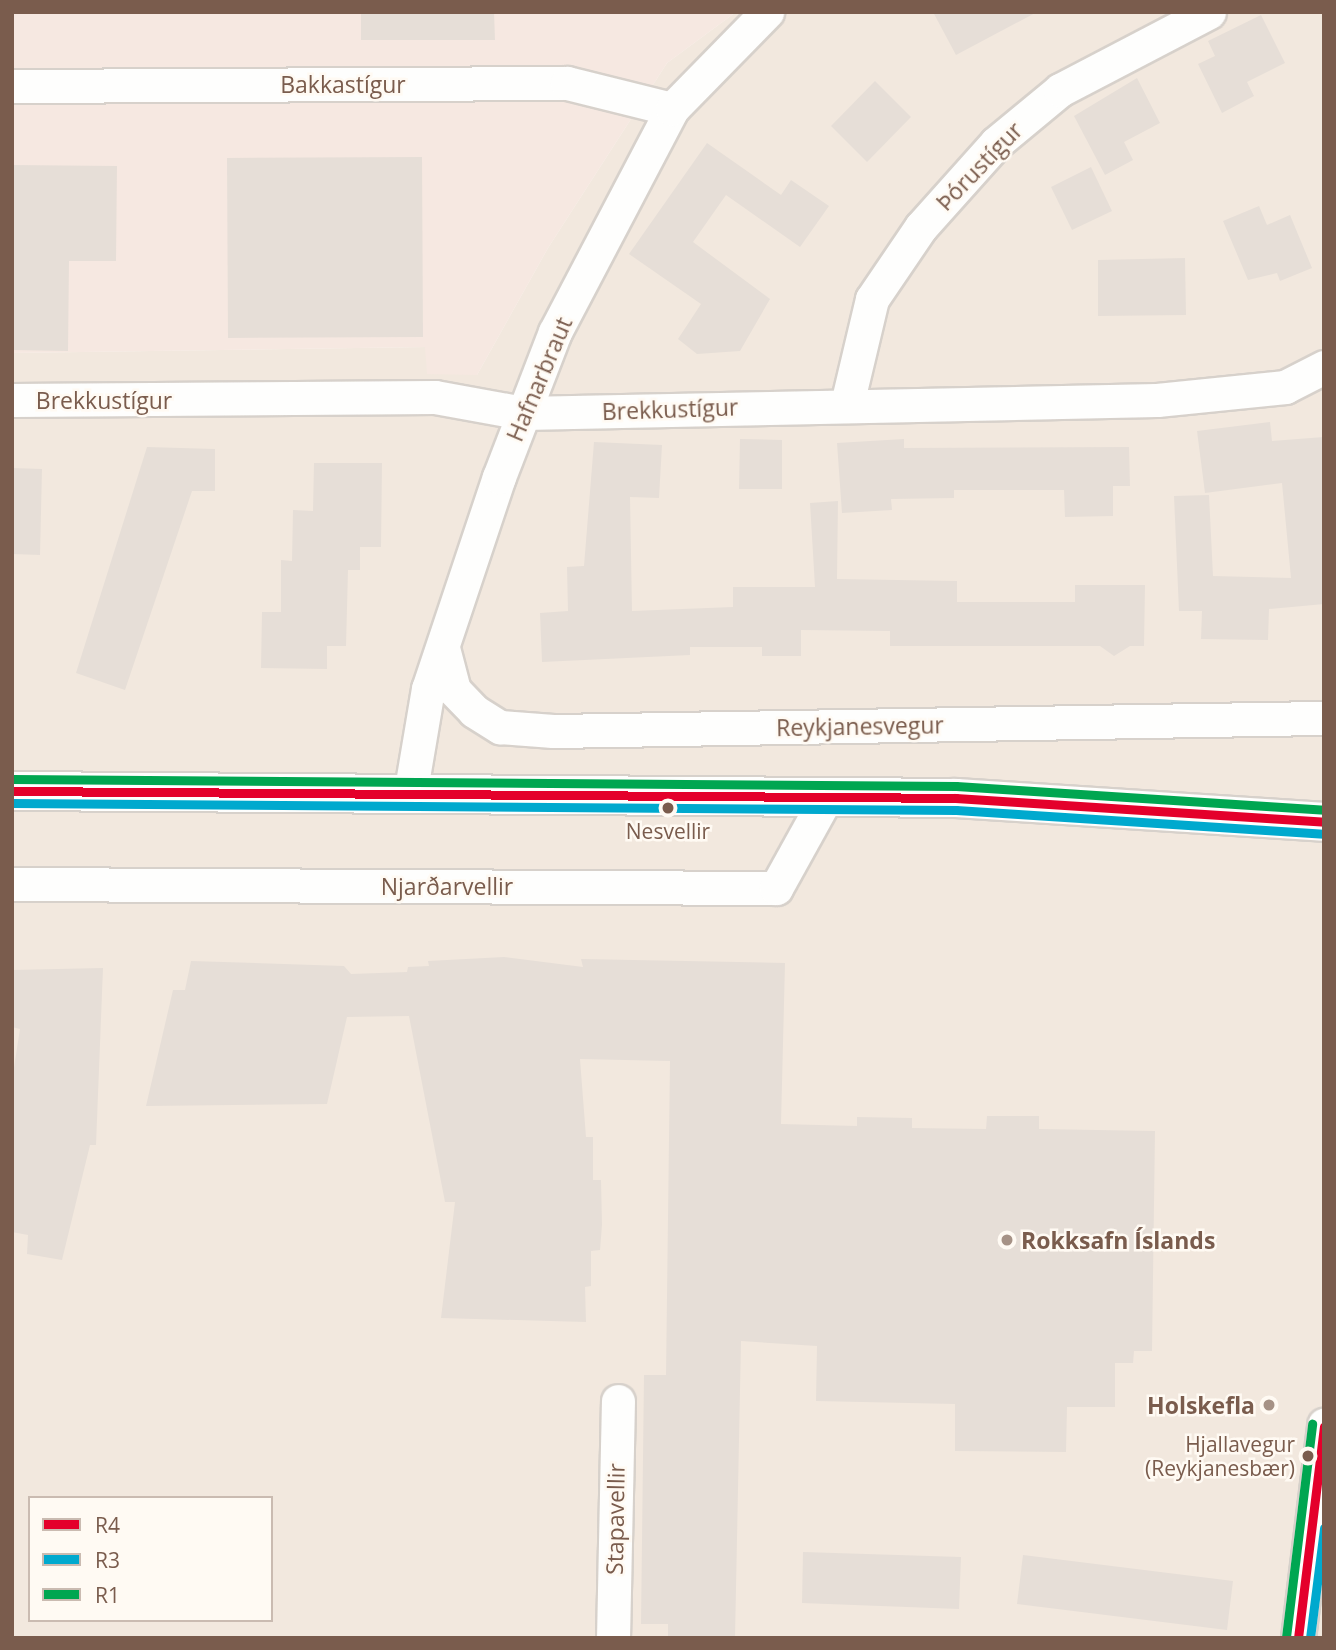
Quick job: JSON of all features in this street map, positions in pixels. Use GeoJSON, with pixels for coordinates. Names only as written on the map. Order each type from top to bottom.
{"type":"FeatureCollection","features":[{"type":"Feature","properties":{"kind":"main road"},"geometry":{"type":"LineString","coordinates":[[12,791],[956,798],[1324,822]]}},
{"type":"Feature","properties":{"kind":"street","name":"Hafnarbraut"},"geometry":{"type":"LineString","coordinates":[[410,794],[415,745],[443,648],[523,413],[555,332],[671,109],[767,12]]}},
{"type":"Feature","properties":{"kind":"street","name":"Þórustígur"},"geometry":{"type":"LineString","coordinates":[[847,404],[872,299],[921,228],[996,143],[1060,90],[1209,12]]}},
{"type":"Feature","properties":{"kind":"street","name":"Bakkastígur"},"geometry":{"type":"LineString","coordinates":[[12,86],[567,83],[671,109]]}},
{"type":"Feature","properties":{"kind":"street","name":"Brekkustígur"},"geometry":{"type":"LineString","coordinates":[[12,400],[435,397],[523,413],[847,404],[1157,400],[1285,387],[1324,368]]}},
{"type":"Feature","properties":{"kind":"street","name":"Reykjanesvegur"},"geometry":{"type":"LineString","coordinates":[[443,648],[454,690],[474,711],[513,728],[1324,718]]}},
{"type":"Feature","properties":{"kind":"street","name":"Njarðarvellir"},"geometry":{"type":"LineString","coordinates":[[12,884],[776,888],[827,796]]}},
{"type":"Feature","properties":{"kind":"street","name":"Stapavellir"},"geometry":{"type":"LineString","coordinates":[[613,1638],[618,1401]]}},
{"type":"Feature","properties":{"kind":"street"},"geometry":{"type":"LineString","coordinates":[[1298,1638],[1324,1425]]}},
{"type":"Feature","properties":{"kind":"shaded area"},"geometry":{"type":"Polygon","coordinates":[[[12,12],[736,12],[667,63],[548,248],[477,375],[427,374],[425,347],[12,353],[12,12]]]}},
{"type":"Feature","properties":{"kind":"shaded area"},"geometry":{"type":"Polygon","coordinates":[[[736,12],[1324,12],[1324,1638],[12,1638],[12,353],[426,347],[477,375],[548,248],[667,63],[736,12]]]}},
{"type":"Feature","properties":{"kind":"building"},"geometry":{"type":"Polygon","coordinates":[[[361,12],[494,12],[495,40],[361,40],[361,12]]]}},
{"type":"Feature","properties":{"kind":"building"},"geometry":{"type":"Polygon","coordinates":[[[933,12],[1037,12],[956,55],[933,12]]]}},
{"type":"Feature","properties":{"kind":"building"},"geometry":{"type":"Polygon","coordinates":[[[1261,15],[1285,63],[1247,82],[1254,96],[1222,113],[1198,64],[1215,56],[1208,41],[1261,15]]]}},
{"type":"Feature","properties":{"kind":"building"},"geometry":{"type":"Polygon","coordinates":[[[1137,78],[1160,123],[1124,142],[1133,160],[1105,175],[1074,116],[1137,78]]]}},
{"type":"Feature","properties":{"kind":"building"},"geometry":{"type":"Polygon","coordinates":[[[875,81],[911,117],[867,162],[831,126],[875,81]]]}},
{"type":"Feature","properties":{"kind":"building"},"geometry":{"type":"Polygon","coordinates":[[[707,143],[781,195],[791,180],[829,206],[800,247],[726,195],[693,242],[770,299],[740,351],[697,354],[678,339],[701,304],[629,254],[707,143]]]}},
{"type":"Feature","properties":{"kind":"building"},"geometry":{"type":"Polygon","coordinates":[[[422,157],[423,337],[228,338],[227,158],[422,157]]]}},
{"type":"Feature","properties":{"kind":"building"},"geometry":{"type":"Polygon","coordinates":[[[12,165],[117,166],[116,261],[69,261],[68,351],[12,350],[12,165]]]}},
{"type":"Feature","properties":{"kind":"building"},"geometry":{"type":"Polygon","coordinates":[[[1091,167],[1112,211],[1072,230],[1051,187],[1091,167]]]}},
{"type":"Feature","properties":{"kind":"building"},"geometry":{"type":"Polygon","coordinates":[[[1259,206],[1267,225],[1290,215],[1312,268],[1280,281],[1277,273],[1248,280],[1223,221],[1259,206]]]}},
{"type":"Feature","properties":{"kind":"building"},"geometry":{"type":"Polygon","coordinates":[[[1185,258],[1186,315],[1098,316],[1098,260],[1185,258]]]}},
{"type":"Feature","properties":{"kind":"building"},"geometry":{"type":"Polygon","coordinates":[[[1270,422],[1272,441],[1324,437],[1324,604],[1269,609],[1268,640],[1201,639],[1202,611],[1179,611],[1174,496],[1209,495],[1213,576],[1291,578],[1282,483],[1205,493],[1197,431],[1270,422]]]}},
{"type":"Feature","properties":{"kind":"building"},"geometry":{"type":"Polygon","coordinates":[[[740,439],[782,440],[782,489],[739,489],[740,439]]]}},
{"type":"Feature","properties":{"kind":"building"},"geometry":{"type":"Polygon","coordinates":[[[904,439],[904,448],[1129,447],[1130,486],[1113,486],[1113,516],[1065,517],[1064,490],[954,490],[954,498],[891,499],[892,510],[842,513],[837,443],[904,439]]]}},
{"type":"Feature","properties":{"kind":"building"},"geometry":{"type":"Polygon","coordinates":[[[594,442],[662,445],[659,498],[630,497],[632,611],[733,607],[733,587],[815,587],[810,503],[838,501],[837,579],[957,581],[957,602],[1075,602],[1075,585],[1145,585],[1144,646],[1130,646],[1114,656],[1100,646],[890,646],[890,631],[801,630],[801,656],[762,656],[762,647],[690,647],[690,655],[542,662],[540,613],[568,611],[567,567],[584,566],[594,442]]]}},
{"type":"Feature","properties":{"kind":"building"},"geometry":{"type":"Polygon","coordinates":[[[147,447],[215,449],[215,491],[192,491],[125,690],[76,673],[147,447]]]}},
{"type":"Feature","properties":{"kind":"building"},"geometry":{"type":"Polygon","coordinates":[[[314,463],[382,463],[381,547],[360,547],[360,570],[348,570],[346,646],[327,646],[327,669],[261,668],[262,612],[281,612],[281,560],[292,561],[293,510],[313,511],[314,463]]]}},
{"type":"Feature","properties":{"kind":"building"},"geometry":{"type":"Polygon","coordinates":[[[12,468],[42,469],[40,555],[12,554],[12,468]]]}},
{"type":"Feature","properties":{"kind":"building"},"geometry":{"type":"Polygon","coordinates":[[[504,957],[583,967],[581,959],[785,963],[781,1124],[857,1126],[857,1117],[912,1118],[912,1128],[986,1129],[987,1116],[1039,1116],[1039,1129],[1155,1131],[1152,1351],[1134,1351],[1133,1363],[1115,1363],[1115,1407],[1067,1407],[1066,1452],[955,1451],[955,1404],[816,1401],[817,1346],[741,1341],[735,1638],[668,1638],[668,1624],[641,1624],[644,1375],[666,1375],[670,1061],[580,1059],[586,1137],[593,1137],[593,1180],[601,1180],[600,1250],[591,1251],[591,1286],[585,1287],[586,1322],[441,1318],[455,1202],[445,1202],[409,1016],[347,1017],[327,1104],[146,1106],[173,990],[185,990],[191,961],[344,966],[351,974],[407,972],[408,967],[429,966],[428,961],[504,957]]]}},
{"type":"Feature","properties":{"kind":"building"},"geometry":{"type":"Polygon","coordinates":[[[103,968],[96,1145],[90,1145],[62,1260],[27,1254],[28,1235],[12,1232],[12,1080],[20,1029],[12,1027],[12,970],[103,968]]]}},
{"type":"Feature","properties":{"kind":"building"},"geometry":{"type":"Polygon","coordinates":[[[803,1552],[961,1557],[959,1609],[802,1603],[803,1552]]]}},
{"type":"Feature","properties":{"kind":"building"},"geometry":{"type":"Polygon","coordinates":[[[1023,1555],[1233,1581],[1227,1630],[1017,1604],[1023,1555]]]}},
{"type":"Feature","properties":{"kind":"transit line","name":"R1"},"geometry":{"type":"LineString","coordinates":[[12,779],[956,786],[1324,810]]}},
{"type":"Feature","properties":{"kind":"transit line","name":"R4"},"geometry":{"type":"LineString","coordinates":[[12,791],[956,798],[1324,822]]}},
{"type":"Feature","properties":{"kind":"transit line","name":"R3"},"geometry":{"type":"LineString","coordinates":[[12,803],[956,810],[1323,834]]}},
{"type":"Feature","properties":{"kind":"transit line","name":"R1"},"geometry":{"type":"LineString","coordinates":[[1286,1637],[1312,1424]]}},
{"type":"Feature","properties":{"kind":"transit line","name":"R4"},"geometry":{"type":"LineString","coordinates":[[1298,1638],[1324,1427]]}},
{"type":"Feature","properties":{"kind":"transit line","name":"R3"},"geometry":{"type":"LineString","coordinates":[[1310,1638],[1324,1528]]}},
{"type":"Feature","properties":{"kind":"place","name":"Nesvellir"},"geometry":{"type":"Point","coordinates":[668,808]}},
{"type":"Feature","properties":{"kind":"place","name":"Rokksafn Íslands"},"geometry":{"type":"Point","coordinates":[1007,1240]}},
{"type":"Feature","properties":{"kind":"place","name":"Holskefla"},"geometry":{"type":"Point","coordinates":[1269,1405]}},
{"type":"Feature","properties":{"kind":"place","name":"Hjallavegur (Reykjanesbær)"},"geometry":{"type":"Point","coordinates":[1308,1456]}}]}
